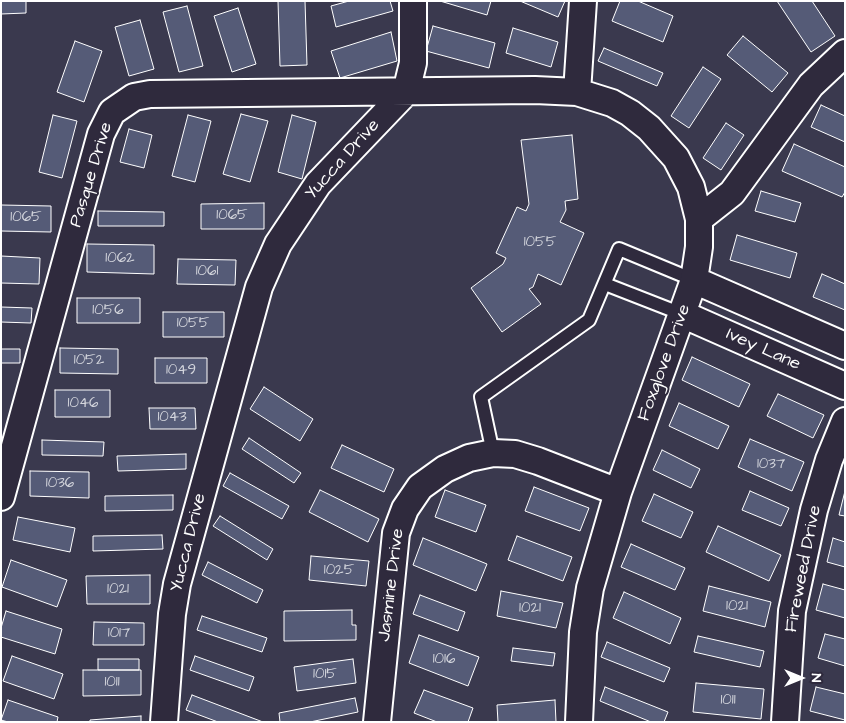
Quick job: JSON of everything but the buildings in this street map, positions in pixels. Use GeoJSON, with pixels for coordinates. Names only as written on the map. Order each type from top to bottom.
{"type":"FeatureCollection","features":[{"type":"Feature","properties":{"kind":"street"},"geometry":{"type":"LineString","coordinates":[[412,1],[412,63],[406,92],[535,90],[577,92],[612,103],[630,113],[649,128],[676,158],[691,186],[699,218],[732,193],[811,85],[845,53]]}},
{"type":"Feature","properties":{"kind":"street"},"geometry":{"type":"LineString","coordinates":[[577,92],[583,1]]}},
{"type":"Feature","properties":{"kind":"street","name":"Pasque Drive"},"geometry":{"type":"LineString","coordinates":[[1,497],[101,134],[112,112],[134,97],[150,94],[406,92]]}},
{"type":"Feature","properties":{"kind":"street","name":"Yucca Drive"},"geometry":{"type":"LineString","coordinates":[[164,722],[172,614],[177,584],[259,287],[278,244],[318,184],[406,92]]}},
{"type":"Feature","properties":{"kind":"street","name":"Foxglove Drive"},"geometry":{"type":"LineString","coordinates":[[579,722],[583,632],[590,588],[618,492],[694,280],[699,248],[699,218]]}},
{"type":"Feature","properties":{"kind":"street","name":"Ivey Lane"},"geometry":{"type":"LineString","coordinates":[[694,280],[845,346]]}},
{"type":"Feature","properties":{"kind":"street","name":"Ivey Lane"},"geometry":{"type":"LineString","coordinates":[[682,314],[845,386]]}},
{"type":"Feature","properties":{"kind":"street","name":"Fireweed Drive"},"geometry":{"type":"LineString","coordinates":[[785,722],[792,611],[814,510],[829,460],[845,421]]}},
{"type":"Feature","properties":{"kind":"street","name":"Jasmine Drive"},"geometry":{"type":"LineString","coordinates":[[377,722],[396,533],[405,509],[420,487],[439,473],[469,458],[493,453],[515,454],[538,461],[618,492]]}},
{"type":"Feature","properties":{"kind":"lane"},"geometry":{"type":"LineString","coordinates":[[493,453],[481,397],[588,320],[619,249],[694,280]]}},
{"type":"Feature","properties":{"kind":"lane"},"geometry":{"type":"LineString","coordinates":[[605,284],[682,314]]}}]}
